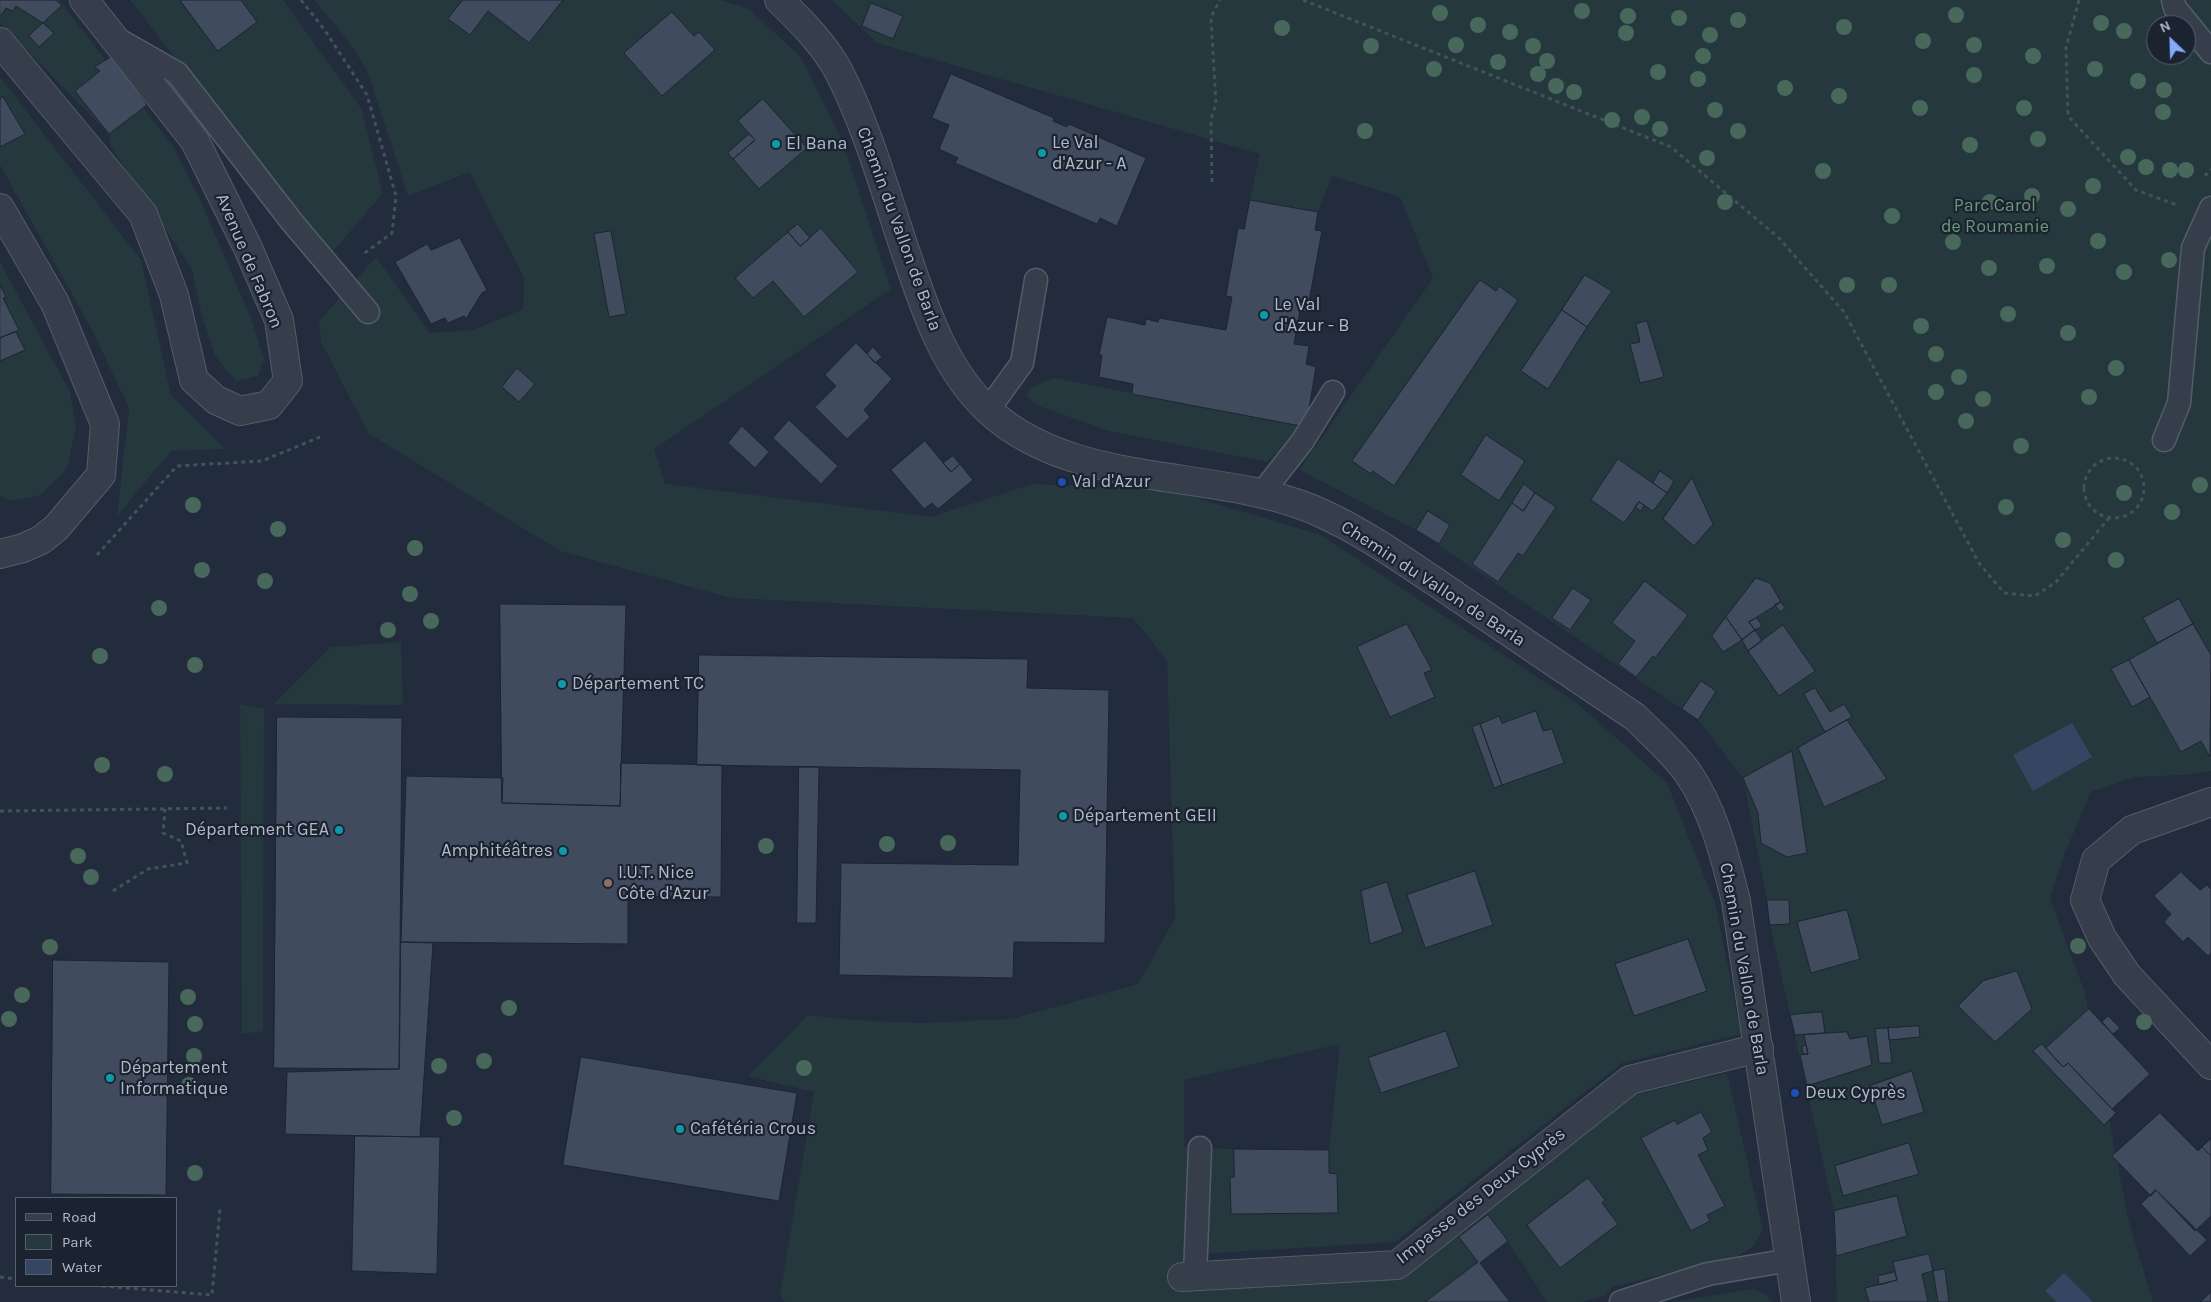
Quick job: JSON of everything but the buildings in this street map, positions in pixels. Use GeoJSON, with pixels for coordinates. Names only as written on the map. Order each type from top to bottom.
{"type":"FeatureCollection","features":[{"type":"Feature","properties":{"kind":"street","name":"Avenue de Fabron"},"geometry":{"type":"LineString","coordinates":[[0,42],[143,214],[174,295],[194,380],[216,400],[240,411],[269,406],[288,380],[279,320],[248,248],[195,141],[84,0]]}},
{"type":"Feature","properties":{"kind":"street","name":"Chemin du Vallon de Barla"},"geometry":{"type":"LineString","coordinates":[[779,0],[817,40],[839,71],[857,112],[929,321],[947,357],[971,392],[988,410],[1007,426],[1029,440],[1097,464],[1262,493],[1312,509],[1352,529],[1405,561],[1635,717],[1664,745],[1688,773],[1707,808],[1722,847],[1736,901],[1796,1302]]}},
{"type":"Feature","properties":{"kind":"street"},"geometry":{"type":"LineString","coordinates":[[0,208],[55,303],[105,424],[101,475],[56,528],[41,540],[0,554]]}},
{"type":"Feature","properties":{"kind":"street"},"geometry":{"type":"LineString","coordinates":[[2211,802],[2132,830],[2096,860],[2085,900],[2102,938],[2127,976],[2211,1065]]}},
{"type":"Feature","properties":{"kind":"street","name":"Impasse des Deux Cyprès"},"geometry":{"type":"LineString","coordinates":[[1188,1277],[1397,1265],[1630,1080],[1759,1048]]}},
{"type":"Feature","properties":{"kind":"lane"},"geometry":{"type":"LineString","coordinates":[[2173,0],[2175,8],[2211,52]]}},
{"type":"Feature","properties":{"kind":"lane"},"geometry":{"type":"LineString","coordinates":[[113,37],[178,73],[292,222],[368,312]]}},
{"type":"Feature","properties":{"kind":"lane"},"geometry":{"type":"LineString","coordinates":[[2164,440],[2179,403],[2193,248],[2211,208]]}},
{"type":"Feature","properties":{"kind":"lane"},"geometry":{"type":"LineString","coordinates":[[988,410],[1022,363],[1036,280]]}},
{"type":"Feature","properties":{"kind":"lane"},"geometry":{"type":"LineString","coordinates":[[1262,493],[1302,442],[1333,392]]}},
{"type":"Feature","properties":{"kind":"lane"},"geometry":{"type":"LineString","coordinates":[[1188,1277],[1200,1148]]}},
{"type":"Feature","properties":{"kind":"lane"},"geometry":{"type":"LineString","coordinates":[[1621,1302],[1708,1274],[1790,1260]]}},
{"type":"Feature","properties":{"kind":"path"},"geometry":{"type":"LineString","coordinates":[[301,0],[324,29],[366,95],[396,196],[392,232],[336,276]]}},
{"type":"Feature","properties":{"kind":"path"},"geometry":{"type":"LineString","coordinates":[[1212,182],[1211,119],[1216,104],[1211,18],[1220,0]]}},
{"type":"Feature","properties":{"kind":"path"},"geometry":{"type":"LineString","coordinates":[[1302,0],[1671,147],[1779,238],[1844,312],[1979,563],[2004,592],[2035,596],[2056,582],[2109,518]]}},
{"type":"Feature","properties":{"kind":"path"},"geometry":{"type":"LineString","coordinates":[[2079,0],[2066,48],[2068,116],[2136,190],[2179,205]]}},
{"type":"Feature","properties":{"kind":"path"},"geometry":{"type":"LineString","coordinates":[[2204,176],[2211,169]]}},
{"type":"Feature","properties":{"kind":"path"},"geometry":{"type":"LineString","coordinates":[[97,555],[178,466],[262,461],[320,436]]}},
{"type":"Feature","properties":{"kind":"path"},"geometry":{"type":"LineString","coordinates":[[2113,457],[2132,462],[2139,470],[2143,479],[2144,490],[2137,508],[2120,518],[2109,518],[2091,509],[2083,491],[2084,481],[2094,464],[2113,457]]}},
{"type":"Feature","properties":{"kind":"path"},"geometry":{"type":"LineString","coordinates":[[0,811],[227,808]]}},
{"type":"Feature","properties":{"kind":"path"},"geometry":{"type":"LineString","coordinates":[[113,891],[148,869],[186,863],[181,841],[163,833],[165,809]]}},
{"type":"Feature","properties":{"kind":"path"},"geometry":{"type":"LineString","coordinates":[[114,1287],[212,1295],[220,1209]]}},
{"type":"Feature","properties":{"kind":"path"},"geometry":{"type":"LineString","coordinates":[[0,1277],[15,1279]]}},
{"type":"Feature","properties":{"kind":"green space"},"geometry":{"type":"Polygon","coordinates":[[[0,0],[59,0],[172,145],[199,197],[252,321],[264,359],[258,376],[236,381],[215,356],[201,312],[192,269],[111,147],[109,134],[0,23],[0,0]]]}},
{"type":"Feature","properties":{"kind":"green space"},"geometry":{"type":"Polygon","coordinates":[[[130,0],[283,0],[361,108],[383,193],[330,255],[130,0]]]}},
{"type":"Feature","properties":{"kind":"green space"},"geometry":{"type":"Polygon","coordinates":[[[314,0],[721,0],[749,9],[801,57],[842,141],[891,289],[654,449],[665,484],[931,517],[1032,484],[1170,490],[1321,535],[1578,704],[1667,783],[1716,906],[1741,1034],[1622,1063],[1395,1242],[1183,1255],[1202,1291],[1407,1271],[1634,1095],[1727,1073],[1763,1230],[1754,1246],[1736,1257],[1612,1287],[1605,1296],[1582,1302],[1547,1302],[1508,1242],[1480,1263],[1510,1302],[785,1302],[780,1295],[814,1092],[748,1076],[808,1015],[852,1020],[921,1023],[1011,1019],[1138,984],[1175,918],[1167,660],[1133,618],[731,598],[560,551],[368,433],[321,342],[319,321],[376,257],[430,333],[473,330],[523,309],[524,278],[470,172],[408,196],[368,73],[350,43],[314,0]],[[1408,624],[1357,648],[1390,716],[1435,697],[1424,673],[1431,670],[1408,624]],[[1536,711],[1502,723],[1499,716],[1472,727],[1494,788],[1564,763],[1552,729],[1543,731],[1536,711]],[[1474,871],[1408,895],[1425,948],[1493,925],[1474,871]],[[1387,882],[1361,891],[1370,944],[1403,932],[1387,882]],[[1688,939],[1615,964],[1634,1015],[1707,991],[1688,939]],[[1446,1031],[1369,1059],[1381,1093],[1459,1066],[1446,1031]],[[1340,1044],[1184,1080],[1184,1147],[1234,1149],[1234,1177],[1230,1177],[1231,1213],[1338,1213],[1337,1174],[1329,1173],[1329,1150],[1340,1044]]]}},
{"type":"Feature","properties":{"kind":"green space","name":"Parc Carol de Roumanie"},"geometry":{"type":"Polygon","coordinates":[[[832,0],[2211,0],[2211,771],[2184,775],[2135,777],[2091,792],[2064,855],[2050,898],[2085,993],[2128,1218],[2153,1302],[1837,1302],[1834,1211],[1770,925],[1767,900],[1743,778],[1698,720],[1416,530],[1299,470],[1433,278],[1400,197],[1332,176],[1318,212],[1250,200],[1260,154],[877,43],[832,0]]]}},
{"type":"Feature","properties":{"kind":"green space"},"geometry":{"type":"Polygon","coordinates":[[[0,77],[141,260],[171,395],[225,449],[171,451],[117,516],[129,408],[93,332],[0,165],[0,77]]]}},
{"type":"Feature","properties":{"kind":"green space"},"geometry":{"type":"Polygon","coordinates":[[[0,262],[70,392],[76,427],[67,469],[40,495],[13,501],[0,496],[0,262]]]}},
{"type":"Feature","properties":{"kind":"green space"},"geometry":{"type":"Polygon","coordinates":[[[1054,378],[1306,427],[1267,462],[1109,431],[1036,405],[1027,396],[1030,388],[1054,378]]]}},
{"type":"Feature","properties":{"kind":"green space"},"geometry":{"type":"Polygon","coordinates":[[[401,642],[403,705],[274,704],[331,647],[401,642]]]}},
{"type":"Feature","properties":{"kind":"green space"},"geometry":{"type":"Polygon","coordinates":[[[240,704],[264,709],[263,1031],[242,1034],[240,704]]]}},
{"type":"Feature","properties":{"kind":"green space"},"geometry":{"type":"Polygon","coordinates":[[[1753,1289],[1766,1294],[1773,1302],[1673,1302],[1753,1289]]]}},
{"type":"Feature","properties":{"kind":"water"},"geometry":{"type":"Polygon","coordinates":[[[2072,723],[2092,757],[2033,791],[2013,755],[2072,723]]]}},
{"type":"Feature","properties":{"kind":"water"},"geometry":{"type":"Polygon","coordinates":[[[2064,1273],[2093,1302],[2057,1302],[2045,1291],[2064,1273]]]}},
{"type":"Feature","properties":{"kind":"place","name":"El Bana"},"geometry":{"type":"Point","coordinates":[776,144]}},
{"type":"Feature","properties":{"kind":"place","name":"Le Val d'Azur - A"},"geometry":{"type":"Point","coordinates":[1042,153]}},
{"type":"Feature","properties":{"kind":"place","name":"Le Val d'Azur - B"},"geometry":{"type":"Point","coordinates":[1264,315]}},
{"type":"Feature","properties":{"kind":"place","name":"Val d'Azur"},"geometry":{"type":"Point","coordinates":[1062,482]}},
{"type":"Feature","properties":{"kind":"place","name":"Département TC"},"geometry":{"type":"Point","coordinates":[562,684]}},
{"type":"Feature","properties":{"kind":"place","name":"Département GEII"},"geometry":{"type":"Point","coordinates":[1063,816]}},
{"type":"Feature","properties":{"kind":"place","name":"Département GEA"},"geometry":{"type":"Point","coordinates":[339,830]}},
{"type":"Feature","properties":{"kind":"place","name":"Amphitéâtres"},"geometry":{"type":"Point","coordinates":[563,851]}},
{"type":"Feature","properties":{"kind":"place","name":"I.U.T. Nice Côte d'Azur"},"geometry":{"type":"Point","coordinates":[608,883]}},
{"type":"Feature","properties":{"kind":"place","name":"Département Informatique"},"geometry":{"type":"Point","coordinates":[110,1078]}},
{"type":"Feature","properties":{"kind":"place","name":"Deux Cyprès"},"geometry":{"type":"Point","coordinates":[1795,1093]}},
{"type":"Feature","properties":{"kind":"place","name":"Cafétéria Crous"},"geometry":{"type":"Point","coordinates":[680,1129]}}]}
